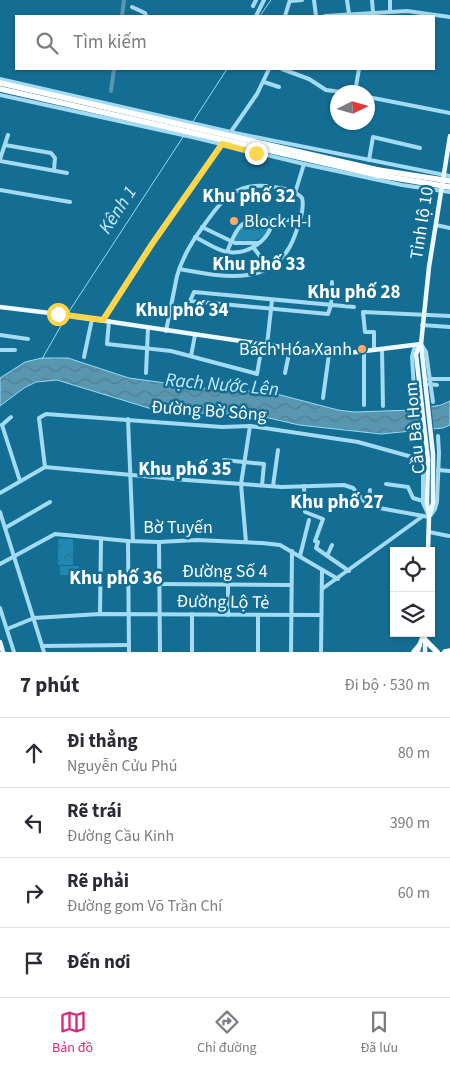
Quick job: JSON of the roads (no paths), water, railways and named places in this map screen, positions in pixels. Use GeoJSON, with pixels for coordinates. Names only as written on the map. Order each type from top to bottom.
{"type":"FeatureCollection","features":[{"type":"Feature","properties":{"kind":"highway"},"geometry":{"type":"LineString","coordinates":[[0,83],[178,127]]}},
{"type":"Feature","properties":{"kind":"highway"},"geometry":{"type":"LineString","coordinates":[[2,92],[178,127],[199,129],[226,138],[450,186]]}},
{"type":"Feature","properties":{"kind":"highway"},"geometry":{"type":"LineString","coordinates":[[378,172],[450,181]]}},
{"type":"Feature","properties":{"kind":"highway"},"geometry":{"type":"LineString","coordinates":[[426,637],[437,652]]}},
{"type":"Feature","properties":{"kind":"highway"},"geometry":{"type":"LineString","coordinates":[[414,652],[419,649]]}},
{"type":"Feature","properties":{"kind":"highway"},"geometry":{"type":"LineString","coordinates":[[445,652],[450,651]]}},
{"type":"Feature","properties":{"kind":"main road","name":"Tỉnh lộ 10"},"geometry":{"type":"LineString","coordinates":[[421,352],[423,313],[450,136]]}},
{"type":"Feature","properties":{"kind":"main road"},"geometry":{"type":"LineString","coordinates":[[0,307],[103,320],[329,354],[420,344]]}},
{"type":"Feature","properties":{"kind":"main road","name":"Tỉnh lộ 10"},"geometry":{"type":"LineString","coordinates":[[416,354],[420,344]]}},
{"type":"Feature","properties":{"kind":"main road","name":"Cầu Bà Hom"},"geometry":{"type":"LineString","coordinates":[[421,352],[433,454],[433,503],[429,516]]}},
{"type":"Feature","properties":{"kind":"main road","name":"Cầu Bà Hom"},"geometry":{"type":"LineString","coordinates":[[416,354],[428,460],[425,502]]}},
{"type":"Feature","properties":{"kind":"main road"},"geometry":{"type":"LineString","coordinates":[[425,502],[429,516],[428,547]]}},
{"type":"Feature","properties":{"kind":"main road"},"geometry":{"type":"LineString","coordinates":[[419,649],[423,637]]}},
{"type":"Feature","properties":{"kind":"main road"},"geometry":{"type":"LineString","coordinates":[[424,637],[424,652]]}},
{"type":"Feature","properties":{"kind":"main road"},"geometry":{"type":"LineString","coordinates":[[0,642],[3,652]]}},
{"type":"Feature","properties":{"kind":"street"},"geometry":{"type":"LineString","coordinates":[[253,6],[256,0]]}},
{"type":"Feature","properties":{"kind":"street"},"geometry":{"type":"LineString","coordinates":[[285,15],[290,0],[302,0]]}},
{"type":"Feature","properties":{"kind":"street"},"geometry":{"type":"LineString","coordinates":[[314,0],[316,15]]}},
{"type":"Feature","properties":{"kind":"street"},"geometry":{"type":"LineString","coordinates":[[347,0],[348,14]]}},
{"type":"Feature","properties":{"kind":"street"},"geometry":{"type":"LineString","coordinates":[[372,0],[373,12]]}},
{"type":"Feature","properties":{"kind":"street"},"geometry":{"type":"LineString","coordinates":[[390,0],[390,11]]}},
{"type":"Feature","properties":{"kind":"street"},"geometry":{"type":"LineString","coordinates":[[256,15],[262,1]]}},
{"type":"Feature","properties":{"kind":"street"},"geometry":{"type":"LineString","coordinates":[[132,7],[146,15]]}},
{"type":"Feature","properties":{"kind":"street"},"geometry":{"type":"LineString","coordinates":[[336,15],[364,15],[373,12],[407,11],[450,17]]}},
{"type":"Feature","properties":{"kind":"street"},"geometry":{"type":"LineString","coordinates":[[103,320],[152,244],[257,94],[269,70]]}},
{"type":"Feature","properties":{"kind":"street"},"geometry":{"type":"LineString","coordinates":[[285,70],[330,90]]}},
{"type":"Feature","properties":{"kind":"street"},"geometry":{"type":"LineString","coordinates":[[356,85],[359,70]]}},
{"type":"Feature","properties":{"kind":"street"},"geometry":{"type":"LineString","coordinates":[[0,79],[178,127],[199,129],[304,164],[402,185],[450,192]]}},
{"type":"Feature","properties":{"kind":"street"},"geometry":{"type":"LineString","coordinates":[[264,82],[279,88]]}},
{"type":"Feature","properties":{"kind":"street"},"geometry":{"type":"LineString","coordinates":[[375,99],[450,113]]}},
{"type":"Feature","properties":{"kind":"street"},"geometry":{"type":"LineString","coordinates":[[178,127],[192,137],[226,138],[369,160],[450,176]]}},
{"type":"Feature","properties":{"kind":"street"},"geometry":{"type":"LineString","coordinates":[[8,135],[0,160],[67,173]]}},
{"type":"Feature","properties":{"kind":"street"},"geometry":{"type":"LineString","coordinates":[[369,160],[373,137],[420,148]]}},
{"type":"Feature","properties":{"kind":"street"},"geometry":{"type":"LineString","coordinates":[[6,143],[51,153],[55,156],[54,170]]}},
{"type":"Feature","properties":{"kind":"street"},"geometry":{"type":"LineString","coordinates":[[295,192],[304,164]]}},
{"type":"Feature","properties":{"kind":"street"},"geometry":{"type":"LineString","coordinates":[[166,330],[179,269],[184,256],[221,201],[254,185],[269,186],[295,192],[302,198],[299,222],[293,243],[280,260],[269,268],[250,276],[239,277],[179,269]]}},
{"type":"Feature","properties":{"kind":"street"},"geometry":{"type":"LineString","coordinates":[[0,190],[70,202]]}},
{"type":"Feature","properties":{"kind":"street"},"geometry":{"type":"LineString","coordinates":[[227,252],[237,230],[250,219],[299,222]]}},
{"type":"Feature","properties":{"kind":"street"},"geometry":{"type":"LineString","coordinates":[[195,237],[227,252],[239,252],[253,247],[261,241],[270,231],[273,219]]}},
{"type":"Feature","properties":{"kind":"street"},"geometry":{"type":"LineString","coordinates":[[436,225],[450,228]]}},
{"type":"Feature","properties":{"kind":"street"},"geometry":{"type":"LineString","coordinates":[[202,227],[231,242],[254,244],[261,241]]}},
{"type":"Feature","properties":{"kind":"street"},"geometry":{"type":"LineString","coordinates":[[253,247],[269,268]]}},
{"type":"Feature","properties":{"kind":"street"},"geometry":{"type":"LineString","coordinates":[[332,282],[331,305],[328,314],[190,301],[194,292],[272,300],[297,302],[331,305],[354,307]]}},
{"type":"Feature","properties":{"kind":"street"},"geometry":{"type":"LineString","coordinates":[[210,303],[211,293]]}},
{"type":"Feature","properties":{"kind":"street"},"geometry":{"type":"LineString","coordinates":[[236,306],[238,296]]}},
{"type":"Feature","properties":{"kind":"street"},"geometry":{"type":"LineString","coordinates":[[109,321],[107,344],[171,351],[257,374],[265,345],[272,300]]}},
{"type":"Feature","properties":{"kind":"street"},"geometry":{"type":"LineString","coordinates":[[295,311],[297,302]]}},
{"type":"Feature","properties":{"kind":"street"},"geometry":{"type":"LineString","coordinates":[[374,350],[374,332],[366,332],[363,312],[423,313],[450,316]]}},
{"type":"Feature","properties":{"kind":"street"},"geometry":{"type":"LineString","coordinates":[[84,357],[92,319]]}},
{"type":"Feature","properties":{"kind":"street"},"geometry":{"type":"LineString","coordinates":[[422,325],[450,327]]}},
{"type":"Feature","properties":{"kind":"street"},"geometry":{"type":"LineString","coordinates":[[146,373],[148,328]]}},
{"type":"Feature","properties":{"kind":"street"},"geometry":{"type":"LineString","coordinates":[[0,335],[28,339]]}},
{"type":"Feature","properties":{"kind":"street"},"geometry":{"type":"LineString","coordinates":[[192,356],[195,335]]}},
{"type":"Feature","properties":{"kind":"street","name":"Tỉnh lộ 10"},"geometry":{"type":"LineString","coordinates":[[415,404],[412,357],[414,349],[420,344],[426,352],[432,402]]}},
{"type":"Feature","properties":{"kind":"street"},"geometry":{"type":"LineString","coordinates":[[285,374],[290,349]]}},
{"type":"Feature","properties":{"kind":"street"},"geometry":{"type":"LineString","coordinates":[[382,349],[383,406]]}},
{"type":"Feature","properties":{"kind":"street"},"geometry":{"type":"LineString","coordinates":[[0,350],[15,350]]}},
{"type":"Feature","properties":{"kind":"street"},"geometry":{"type":"LineString","coordinates":[[364,351],[364,405]]}},
{"type":"Feature","properties":{"kind":"street"},"geometry":{"type":"LineString","coordinates":[[323,398],[329,354]]}},
{"type":"Feature","properties":{"kind":"street"},"geometry":{"type":"LineString","coordinates":[[429,382],[450,379]]}},
{"type":"Feature","properties":{"kind":"street"},"geometry":{"type":"LineString","coordinates":[[429,382],[437,385]]}},
{"type":"Feature","properties":{"kind":"street","name":"Đường Bờ Sông"},"geometry":{"type":"LineString","coordinates":[[45,467],[39,418],[46,414],[222,427],[250,426],[358,442],[423,460],[425,502]]}},
{"type":"Feature","properties":{"kind":"street"},"geometry":{"type":"LineString","coordinates":[[11,417],[1,426],[20,481]]}},
{"type":"Feature","properties":{"kind":"street"},"geometry":{"type":"LineString","coordinates":[[128,419],[133,541]]}},
{"type":"Feature","properties":{"kind":"street"},"geometry":{"type":"LineString","coordinates":[[246,542],[241,484],[250,426]]}},
{"type":"Feature","properties":{"kind":"street"},"geometry":{"type":"LineString","coordinates":[[0,493],[45,467],[273,486],[344,485],[353,488],[368,506],[429,516],[437,504],[438,436]]}},
{"type":"Feature","properties":{"kind":"street"},"geometry":{"type":"LineString","coordinates":[[273,486],[278,450]]}},
{"type":"Feature","properties":{"kind":"street"},"geometry":{"type":"LineString","coordinates":[[224,460],[264,464],[262,485]]}},
{"type":"Feature","properties":{"kind":"street"},"geometry":{"type":"LineString","coordinates":[[438,470],[450,471]]}},
{"type":"Feature","properties":{"kind":"street"},"geometry":{"type":"LineString","coordinates":[[386,484],[408,487],[413,498],[425,502]]}},
{"type":"Feature","properties":{"kind":"street"},"geometry":{"type":"LineString","coordinates":[[304,486],[304,512],[323,519],[315,541],[318,542],[316,548],[349,571]]}},
{"type":"Feature","properties":{"kind":"street"},"geometry":{"type":"LineString","coordinates":[[368,506],[370,490]]}},
{"type":"Feature","properties":{"kind":"street"},"geometry":{"type":"LineString","coordinates":[[5,528],[50,502]]}},
{"type":"Feature","properties":{"kind":"street"},"geometry":{"type":"LineString","coordinates":[[0,512],[44,652]]}},
{"type":"Feature","properties":{"kind":"street"},"geometry":{"type":"LineString","coordinates":[[322,590],[422,516]]}},
{"type":"Feature","properties":{"kind":"street"},"geometry":{"type":"LineString","coordinates":[[300,556],[309,520]]}},
{"type":"Feature","properties":{"kind":"street"},"geometry":{"type":"LineString","coordinates":[[429,532],[448,536]]}},
{"type":"Feature","properties":{"kind":"street","name":"Bờ Tuyến"},"geometry":{"type":"LineString","coordinates":[[0,564],[55,534],[101,540],[246,542],[280,545],[338,579]]}},
{"type":"Feature","properties":{"kind":"street"},"geometry":{"type":"LineString","coordinates":[[100,614],[101,540]]}},
{"type":"Feature","properties":{"kind":"street"},"geometry":{"type":"LineString","coordinates":[[128,541],[129,652]]}},
{"type":"Feature","properties":{"kind":"street"},"geometry":{"type":"LineString","coordinates":[[159,542],[160,652]]}},
{"type":"Feature","properties":{"kind":"street"},"geometry":{"type":"LineString","coordinates":[[327,556],[332,545]]}},
{"type":"Feature","properties":{"kind":"street"},"geometry":{"type":"LineString","coordinates":[[291,652],[292,551]]}},
{"type":"Feature","properties":{"kind":"street"},"geometry":{"type":"LineString","coordinates":[[321,652],[322,570]]}},
{"type":"Feature","properties":{"kind":"street","name":"Đường Số 4"},"geometry":{"type":"LineString","coordinates":[[159,584],[291,585]]}},
{"type":"Feature","properties":{"kind":"street"},"geometry":{"type":"LineString","coordinates":[[228,585],[228,615]]}},
{"type":"Feature","properties":{"kind":"street"},"geometry":{"type":"LineString","coordinates":[[0,608],[14,652]]}},
{"type":"Feature","properties":{"kind":"street","name":"Đường Lộ Tẻ"},"geometry":{"type":"LineString","coordinates":[[0,628],[34,618],[100,614],[321,616]]}},
{"type":"Feature","properties":{"kind":"street"},"geometry":{"type":"LineString","coordinates":[[192,614],[192,652]]}},
{"type":"Feature","properties":{"kind":"street"},"geometry":{"type":"LineString","coordinates":[[258,616],[258,652]]}},
{"type":"Feature","properties":{"kind":"street"},"geometry":{"type":"LineString","coordinates":[[42,646],[129,646]]}},
{"type":"Feature","properties":{"kind":"street"},"geometry":{"type":"LineString","coordinates":[[73,646],[75,652]]}},
{"type":"Feature","properties":{"kind":"water","name":"Rạch Nước Lên"},"geometry":{"type":"Polygon","coordinates":[[[42,358],[68,358],[129,378],[210,389],[269,392],[338,410],[354,412],[413,410],[441,405],[450,401],[450,425],[443,428],[381,434],[299,425],[256,415],[167,412],[57,380],[36,382],[24,388],[0,406],[0,378],[25,362],[42,358]]]}},
{"type":"Feature","properties":{"kind":"waterway","name":"Kênh 1"},"geometry":{"type":"LineString","coordinates":[[122,15],[124,0]]}},
{"type":"Feature","properties":{"kind":"waterway","name":"Kênh 1"},"geometry":{"type":"LineString","coordinates":[[261,15],[271,0]]}},
{"type":"Feature","properties":{"kind":"waterway","name":"Kênh 1"},"geometry":{"type":"LineString","coordinates":[[111,91],[114,70]]}},
{"type":"Feature","properties":{"kind":"waterway","name":"Kênh 1"},"geometry":{"type":"LineString","coordinates":[[192,123],[226,70]]}},
{"type":"Feature","properties":{"kind":"waterway","name":"Kênh 1"},"geometry":{"type":"LineString","coordinates":[[68,313],[183,137]]}},
{"type":"Feature","properties":{"kind":"waterway","name":"Kênh 1"},"geometry":{"type":"LineString","coordinates":[[42,359],[66,317]]}},
{"type":"Feature","properties":{"kind":"place","name":"Block H-I"},"geometry":{"type":"Point","coordinates":[234,221]}},
{"type":"Feature","properties":{"kind":"place","name":"Bách Hóa Xanh"},"geometry":{"type":"Point","coordinates":[362,349]}},
{"type":"Feature","properties":{"kind":"district","name":"Khu phố 32"},"geometry":{"type":"Point","coordinates":[249,196]}},
{"type":"Feature","properties":{"kind":"district","name":"Khu phố 33"},"geometry":{"type":"Point","coordinates":[259,264]}},
{"type":"Feature","properties":{"kind":"district","name":"Khu phố 28"},"geometry":{"type":"Point","coordinates":[354,292]}},
{"type":"Feature","properties":{"kind":"district","name":"Khu phố 34"},"geometry":{"type":"Point","coordinates":[182,310]}},
{"type":"Feature","properties":{"kind":"district","name":"Khu phố 35"},"geometry":{"type":"Point","coordinates":[185,469]}},
{"type":"Feature","properties":{"kind":"district","name":"Khu phố 27"},"geometry":{"type":"Point","coordinates":[337,502]}},
{"type":"Feature","properties":{"kind":"district","name":"Khu phố 36"},"geometry":{"type":"Point","coordinates":[116,578]}}]}
